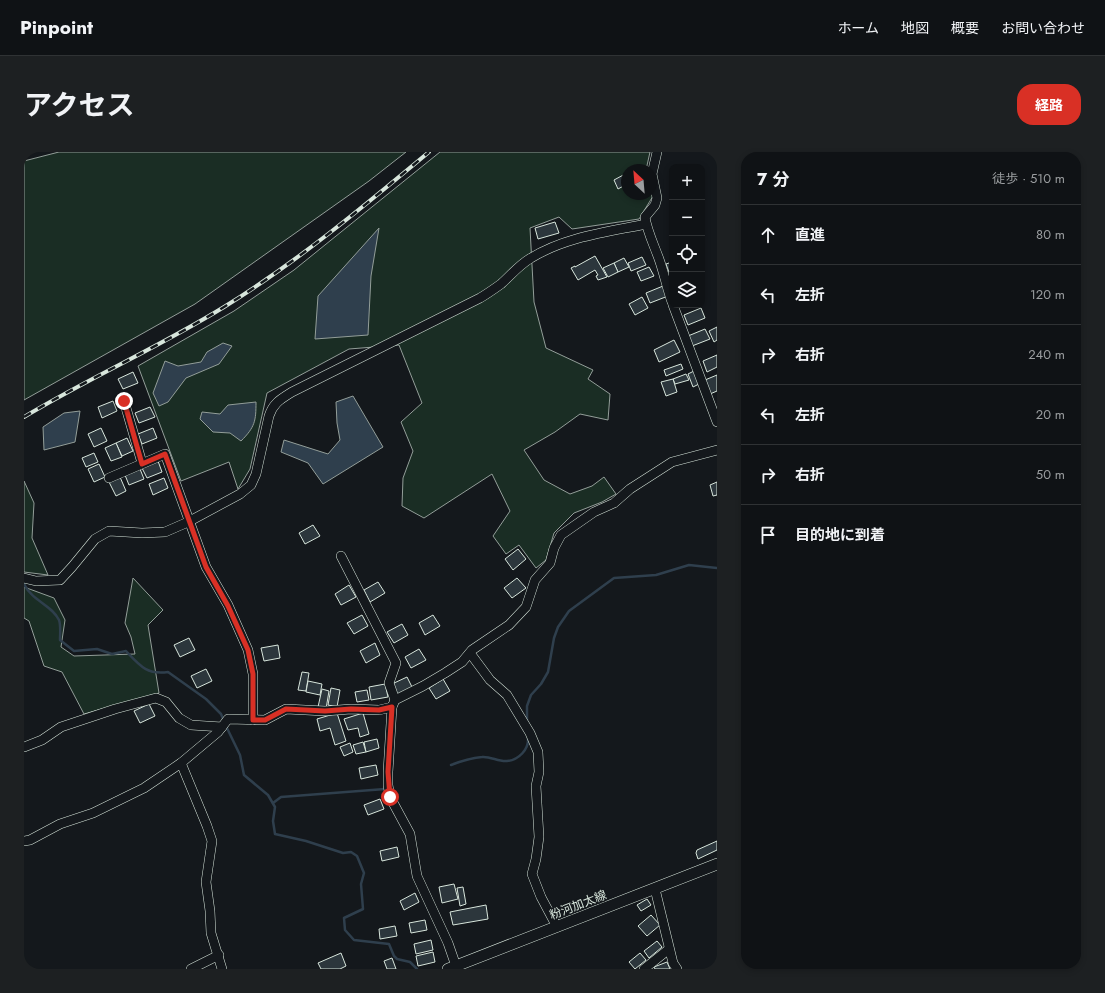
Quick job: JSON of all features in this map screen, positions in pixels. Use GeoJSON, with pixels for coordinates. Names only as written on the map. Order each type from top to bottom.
{"type":"FeatureCollection","features":[{"type":"Feature","properties":{"kind":"main road","name":"粉河加太線"},"geometry":{"type":"LineString","coordinates":[[452,968],[717,864]]}},
{"type":"Feature","properties":{"kind":"street"},"geometry":{"type":"LineString","coordinates":[[657,152],[652,174],[657,198],[655,205],[645,217],[646,224],[660,260],[669,294]]}},
{"type":"Feature","properties":{"kind":"street"},"geometry":{"type":"LineString","coordinates":[[24,578],[36,581],[60,580],[95,539],[109,531],[142,533],[165,532],[188,522],[240,494],[251,485],[256,474],[269,416],[272,408],[279,400],[299,388],[480,298],[500,285],[517,268],[532,258],[565,242],[646,224]]}},
{"type":"Feature","properties":{"kind":"street"},"geometry":{"type":"LineString","coordinates":[[674,308],[717,422]]}},
{"type":"Feature","properties":{"kind":"street"},"geometry":{"type":"LineString","coordinates":[[124,401],[142,464]]}},
{"type":"Feature","properties":{"kind":"street"},"geometry":{"type":"LineString","coordinates":[[24,840],[30,840],[60,824],[93,813],[144,788],[181,763],[218,732],[228,719],[265,720],[286,709],[325,711],[351,709],[379,710],[393,704],[462,662],[472,650],[509,625],[526,607],[535,580],[550,563],[554,548],[561,535],[594,512],[614,503],[630,489],[672,462],[717,450]]}},
{"type":"Feature","properties":{"kind":"street"},"geometry":{"type":"LineString","coordinates":[[109,478],[165,454],[188,522],[206,567],[228,606],[248,650],[253,674],[253,720]]}},
{"type":"Feature","properties":{"kind":"street"},"geometry":{"type":"LineString","coordinates":[[341,556],[396,662],[389,683],[393,704],[388,772],[390,797],[410,834],[417,876],[448,943],[452,968]]}},
{"type":"Feature","properties":{"kind":"street"},"geometry":{"type":"LineString","coordinates":[[470,653],[490,680],[507,695],[530,733],[538,752],[539,772],[536,786],[539,837],[532,874],[541,897],[557,927]]}},
{"type":"Feature","properties":{"kind":"street"},"geometry":{"type":"LineString","coordinates":[[24,747],[42,740],[61,727],[115,709],[156,698],[166,702],[179,718],[191,725],[222,727]]}},
{"type":"Feature","properties":{"kind":"street"},"geometry":{"type":"LineString","coordinates":[[181,763],[212,841],[206,882],[211,933],[222,969]]}},
{"type":"Feature","properties":{"kind":"street"},"geometry":{"type":"LineString","coordinates":[[655,889],[669,949],[673,963],[677,969]]}},
{"type":"Feature","properties":{"kind":"street"},"geometry":{"type":"LineString","coordinates":[[644,969],[669,949]]}},
{"type":"Feature","properties":{"kind":"street"},"geometry":{"type":"LineString","coordinates":[[192,969],[218,956]]}},
{"type":"Feature","properties":{"kind":"green space"},"geometry":{"type":"Polygon","coordinates":[[[59,152],[406,152],[369,181],[195,304],[24,400],[24,161],[59,152]]]}},
{"type":"Feature","properties":{"kind":"green space"},"geometry":{"type":"Polygon","coordinates":[[[440,152],[650,152],[647,164],[621,164],[621,200],[651,200],[639,219],[572,229],[559,217],[530,228],[534,302],[546,348],[593,370],[588,379],[610,394],[608,420],[580,414],[555,432],[524,450],[544,480],[570,494],[592,486],[604,477],[616,494],[602,502],[574,513],[554,533],[546,560],[536,568],[519,545],[506,554],[493,536],[510,511],[492,474],[424,518],[402,506],[403,478],[413,451],[401,422],[422,403],[399,345],[349,349],[267,393],[250,469],[238,489],[229,462],[181,481],[138,366],[234,311],[294,270],[440,152]]]}},
{"type":"Feature","properties":{"kind":"green space"},"geometry":{"type":"Polygon","coordinates":[[[24,481],[34,503],[32,538],[48,575],[24,572],[24,481]]]}},
{"type":"Feature","properties":{"kind":"green space"},"geometry":{"type":"Polygon","coordinates":[[[133,578],[163,610],[148,625],[159,693],[84,714],[62,672],[44,666],[29,621],[24,618],[24,587],[54,598],[65,620],[61,647],[74,656],[135,654],[131,637],[125,623],[133,578]]]}},
{"type":"Feature","properties":{"kind":"water"},"geometry":{"type":"Polygon","coordinates":[[[379,228],[371,276],[368,335],[315,339],[318,296],[379,228]]]}},
{"type":"Feature","properties":{"kind":"water"},"geometry":{"type":"Polygon","coordinates":[[[223,343],[232,346],[219,364],[186,378],[168,402],[159,406],[153,393],[165,361],[178,366],[201,362],[207,352],[223,343]]]}},
{"type":"Feature","properties":{"kind":"water"},"geometry":{"type":"Polygon","coordinates":[[[353,396],[383,447],[323,484],[308,463],[281,452],[284,440],[328,454],[340,440],[337,423],[336,402],[353,396]]]}},
{"type":"Feature","properties":{"kind":"water"},"geometry":{"type":"Polygon","coordinates":[[[256,402],[254,423],[252,428],[241,441],[230,433],[213,432],[200,419],[202,412],[220,414],[228,405],[256,402]]]}},
{"type":"Feature","properties":{"kind":"water"},"geometry":{"type":"Polygon","coordinates":[[[80,411],[75,442],[44,450],[43,427],[64,413],[80,411]]]}},
{"type":"Feature","properties":{"kind":"building"},"geometry":{"type":"Polygon","coordinates":[[[621,176],[621,187],[618,189],[614,180],[621,176]]]}},
{"type":"Feature","properties":{"kind":"building"},"geometry":{"type":"Polygon","coordinates":[[[555,222],[559,233],[538,239],[535,228],[555,222]]]}},
{"type":"Feature","properties":{"kind":"building"},"geometry":{"type":"Polygon","coordinates":[[[595,256],[607,277],[598,280],[596,276],[598,275],[595,270],[578,280],[571,268],[595,256]]]}},
{"type":"Feature","properties":{"kind":"building"},"geometry":{"type":"Polygon","coordinates":[[[642,257],[646,265],[631,271],[628,263],[642,257]]]}},
{"type":"Feature","properties":{"kind":"building"},"geometry":{"type":"Polygon","coordinates":[[[624,258],[629,267],[618,272],[614,263],[624,258]]]}},
{"type":"Feature","properties":{"kind":"building"},"geometry":{"type":"Polygon","coordinates":[[[614,263],[618,272],[608,277],[603,268],[614,263]]]}},
{"type":"Feature","properties":{"kind":"building"},"geometry":{"type":"Polygon","coordinates":[[[669,263],[669,272],[666,264],[669,263]]]}},
{"type":"Feature","properties":{"kind":"building"},"geometry":{"type":"Polygon","coordinates":[[[649,267],[654,276],[641,281],[637,272],[649,267]]]}},
{"type":"Feature","properties":{"kind":"building"},"geometry":{"type":"Polygon","coordinates":[[[663,286],[668,296],[650,303],[646,293],[663,286]]]}},
{"type":"Feature","properties":{"kind":"building"},"geometry":{"type":"Polygon","coordinates":[[[642,297],[648,308],[635,315],[629,304],[642,297]]]}},
{"type":"Feature","properties":{"kind":"building"},"geometry":{"type":"Polygon","coordinates":[[[701,308],[705,318],[688,325],[684,315],[701,308]]]}},
{"type":"Feature","properties":{"kind":"building"},"geometry":{"type":"Polygon","coordinates":[[[717,327],[717,340],[714,342],[709,331],[717,327]]]}},
{"type":"Feature","properties":{"kind":"building"},"geometry":{"type":"Polygon","coordinates":[[[705,329],[710,339],[692,346],[688,336],[705,329]]]}},
{"type":"Feature","properties":{"kind":"building"},"geometry":{"type":"Polygon","coordinates":[[[674,340],[680,352],[659,362],[654,350],[674,340]]]}},
{"type":"Feature","properties":{"kind":"building"},"geometry":{"type":"Polygon","coordinates":[[[717,355],[717,367],[707,372],[703,361],[717,355]]]}},
{"type":"Feature","properties":{"kind":"building"},"geometry":{"type":"Polygon","coordinates":[[[681,364],[683,369],[666,376],[664,370],[681,364]]]}},
{"type":"Feature","properties":{"kind":"building"},"geometry":{"type":"Polygon","coordinates":[[[694,371],[699,384],[693,387],[688,374],[694,371]]]}},
{"type":"Feature","properties":{"kind":"building"},"geometry":{"type":"Polygon","coordinates":[[[133,372],[138,383],[123,389],[118,379],[133,372]]]}},
{"type":"Feature","properties":{"kind":"building"},"geometry":{"type":"Polygon","coordinates":[[[686,374],[689,380],[675,384],[673,379],[686,374]]]}},
{"type":"Feature","properties":{"kind":"building"},"geometry":{"type":"Polygon","coordinates":[[[717,375],[717,391],[710,394],[705,380],[717,375]]]}},
{"type":"Feature","properties":{"kind":"building"},"geometry":{"type":"Polygon","coordinates":[[[673,379],[677,392],[666,396],[661,382],[673,379]]]}},
{"type":"Feature","properties":{"kind":"building"},"geometry":{"type":"Polygon","coordinates":[[[113,401],[117,411],[102,418],[98,407],[113,401]]]}},
{"type":"Feature","properties":{"kind":"building"},"geometry":{"type":"Polygon","coordinates":[[[150,407],[155,417],[139,423],[135,413],[150,407]]]}},
{"type":"Feature","properties":{"kind":"building"},"geometry":{"type":"Polygon","coordinates":[[[101,428],[107,441],[94,447],[88,434],[101,428]]]}},
{"type":"Feature","properties":{"kind":"building"},"geometry":{"type":"Polygon","coordinates":[[[153,428],[157,438],[142,444],[138,434],[153,428]]]}},
{"type":"Feature","properties":{"kind":"building"},"geometry":{"type":"Polygon","coordinates":[[[127,438],[133,451],[122,456],[116,443],[127,438]]]}},
{"type":"Feature","properties":{"kind":"building"},"geometry":{"type":"Polygon","coordinates":[[[116,443],[122,457],[111,461],[105,448],[116,443]]]}},
{"type":"Feature","properties":{"kind":"building"},"geometry":{"type":"Polygon","coordinates":[[[94,453],[98,462],[86,467],[82,458],[94,453]]]}},
{"type":"Feature","properties":{"kind":"building"},"geometry":{"type":"Polygon","coordinates":[[[158,461],[162,472],[147,478],[142,468],[158,461]]]}},
{"type":"Feature","properties":{"kind":"building"},"geometry":{"type":"Polygon","coordinates":[[[99,464],[105,477],[94,482],[88,469],[99,464]]]}},
{"type":"Feature","properties":{"kind":"building"},"geometry":{"type":"Polygon","coordinates":[[[140,469],[144,479],[129,485],[125,475],[140,469]]]}},
{"type":"Feature","properties":{"kind":"building"},"geometry":{"type":"Polygon","coordinates":[[[120,477],[126,491],[116,496],[109,482],[120,477]]]}},
{"type":"Feature","properties":{"kind":"building"},"geometry":{"type":"Polygon","coordinates":[[[164,478],[168,488],[153,495],[149,484],[164,478]]]}},
{"type":"Feature","properties":{"kind":"building"},"geometry":{"type":"Polygon","coordinates":[[[717,482],[717,495],[713,496],[710,485],[717,482]]]}},
{"type":"Feature","properties":{"kind":"building"},"geometry":{"type":"Polygon","coordinates":[[[313,525],[320,536],[305,544],[299,533],[313,525]]]}},
{"type":"Feature","properties":{"kind":"building"},"geometry":{"type":"Polygon","coordinates":[[[518,549],[526,559],[513,570],[505,559],[518,549]]]}},
{"type":"Feature","properties":{"kind":"building"},"geometry":{"type":"Polygon","coordinates":[[[517,578],[526,588],[512,598],[504,588],[517,578]]]}},
{"type":"Feature","properties":{"kind":"building"},"geometry":{"type":"Polygon","coordinates":[[[378,582],[385,593],[370,602],[364,590],[378,582]]]}},
{"type":"Feature","properties":{"kind":"building"},"geometry":{"type":"Polygon","coordinates":[[[349,585],[356,597],[341,605],[335,594],[349,585]]]}},
{"type":"Feature","properties":{"kind":"building"},"geometry":{"type":"Polygon","coordinates":[[[362,615],[368,626],[354,634],[347,623],[362,615]]]}},
{"type":"Feature","properties":{"kind":"building"},"geometry":{"type":"Polygon","coordinates":[[[433,615],[440,626],[425,635],[419,623],[433,615]]]}},
{"type":"Feature","properties":{"kind":"building"},"geometry":{"type":"Polygon","coordinates":[[[402,624],[408,635],[394,643],[387,632],[402,624]]]}},
{"type":"Feature","properties":{"kind":"building"},"geometry":{"type":"Polygon","coordinates":[[[189,638],[195,650],[180,657],[174,645],[189,638]]]}},
{"type":"Feature","properties":{"kind":"building"},"geometry":{"type":"Polygon","coordinates":[[[375,643],[380,655],[366,663],[360,651],[375,643]]]}},
{"type":"Feature","properties":{"kind":"building"},"geometry":{"type":"Polygon","coordinates":[[[278,645],[280,658],[264,661],[261,648],[278,645]]]}},
{"type":"Feature","properties":{"kind":"building"},"geometry":{"type":"Polygon","coordinates":[[[419,649],[426,660],[411,668],[405,657],[419,649]]]}},
{"type":"Feature","properties":{"kind":"building"},"geometry":{"type":"Polygon","coordinates":[[[206,669],[212,681],[197,688],[191,676],[206,669]]]}},
{"type":"Feature","properties":{"kind":"building"},"geometry":{"type":"Polygon","coordinates":[[[302,672],[309,673],[306,691],[298,690],[302,672]]]}},
{"type":"Feature","properties":{"kind":"building"},"geometry":{"type":"Polygon","coordinates":[[[407,677],[413,689],[398,696],[392,684],[407,677]]]}},
{"type":"Feature","properties":{"kind":"building"},"geometry":{"type":"Polygon","coordinates":[[[443,679],[450,691],[436,699],[429,688],[443,679]]]}},
{"type":"Feature","properties":{"kind":"building"},"geometry":{"type":"Polygon","coordinates":[[[308,681],[322,684],[320,695],[306,692],[308,681]]]}},
{"type":"Feature","properties":{"kind":"building"},"geometry":{"type":"Polygon","coordinates":[[[385,684],[388,697],[371,700],[369,687],[385,684]]]}},
{"type":"Feature","properties":{"kind":"building"},"geometry":{"type":"Polygon","coordinates":[[[331,688],[340,690],[337,707],[328,705],[331,688]]]}},
{"type":"Feature","properties":{"kind":"building"},"geometry":{"type":"Polygon","coordinates":[[[322,689],[329,691],[326,709],[318,707],[322,689]]]}},
{"type":"Feature","properties":{"kind":"building"},"geometry":{"type":"Polygon","coordinates":[[[367,690],[369,700],[357,702],[355,692],[367,690]]]}},
{"type":"Feature","properties":{"kind":"building"},"geometry":{"type":"Polygon","coordinates":[[[149,704],[155,716],[140,723],[134,711],[149,704]]]}},
{"type":"Feature","properties":{"kind":"building"},"geometry":{"type":"Polygon","coordinates":[[[337,713],[346,741],[335,745],[330,728],[320,731],[317,719],[337,713]]]}},
{"type":"Feature","properties":{"kind":"building"},"geometry":{"type":"Polygon","coordinates":[[[363,713],[369,734],[360,737],[358,728],[348,730],[344,719],[363,713]]]}},
{"type":"Feature","properties":{"kind":"building"},"geometry":{"type":"Polygon","coordinates":[[[377,739],[379,748],[366,752],[364,742],[377,739]]]}},
{"type":"Feature","properties":{"kind":"building"},"geometry":{"type":"Polygon","coordinates":[[[363,742],[366,752],[356,754],[353,745],[363,742]]]}},
{"type":"Feature","properties":{"kind":"building"},"geometry":{"type":"Polygon","coordinates":[[[350,743],[353,752],[344,756],[340,747],[350,743]]]}},
{"type":"Feature","properties":{"kind":"building"},"geometry":{"type":"Polygon","coordinates":[[[376,765],[378,775],[361,779],[359,768],[376,765]]]}},
{"type":"Feature","properties":{"kind":"building"},"geometry":{"type":"Polygon","coordinates":[[[380,799],[384,809],[368,815],[364,805],[380,799]]]}},
{"type":"Feature","properties":{"kind":"building"},"geometry":{"type":"Polygon","coordinates":[[[717,841],[717,850],[698,859],[696,853],[697,850],[717,841]]]}},
{"type":"Feature","properties":{"kind":"building"},"geometry":{"type":"Polygon","coordinates":[[[397,847],[399,857],[382,861],[380,851],[397,847]]]}},
{"type":"Feature","properties":{"kind":"building"},"geometry":{"type":"Polygon","coordinates":[[[454,884],[458,899],[442,903],[439,887],[454,884]]]}},
{"type":"Feature","properties":{"kind":"building"},"geometry":{"type":"Polygon","coordinates":[[[463,887],[466,904],[460,906],[457,888],[463,887]]]}},
{"type":"Feature","properties":{"kind":"building"},"geometry":{"type":"Polygon","coordinates":[[[415,893],[419,902],[404,910],[400,901],[415,893]]]}},
{"type":"Feature","properties":{"kind":"building"},"geometry":{"type":"Polygon","coordinates":[[[647,899],[651,905],[641,911],[637,905],[647,899]]]}},
{"type":"Feature","properties":{"kind":"building"},"geometry":{"type":"Polygon","coordinates":[[[486,905],[488,919],[453,925],[450,912],[486,905]]]}},
{"type":"Feature","properties":{"kind":"building"},"geometry":{"type":"Polygon","coordinates":[[[651,915],[660,925],[647,936],[638,926],[651,915]]]}},
{"type":"Feature","properties":{"kind":"building"},"geometry":{"type":"Polygon","coordinates":[[[425,920],[427,930],[411,933],[409,923],[425,920]]]}},
{"type":"Feature","properties":{"kind":"building"},"geometry":{"type":"Polygon","coordinates":[[[395,926],[397,936],[380,939],[379,929],[395,926]]]}},
{"type":"Feature","properties":{"kind":"building"},"geometry":{"type":"Polygon","coordinates":[[[431,940],[433,950],[416,954],[414,944],[431,940]]]}},
{"type":"Feature","properties":{"kind":"building"},"geometry":{"type":"Polygon","coordinates":[[[657,941],[662,947],[649,958],[644,951],[657,941]]]}},
{"type":"Feature","properties":{"kind":"building"},"geometry":{"type":"Polygon","coordinates":[[[433,952],[435,962],[418,966],[416,956],[433,952]]]}},
{"type":"Feature","properties":{"kind":"building"},"geometry":{"type":"Polygon","coordinates":[[[341,953],[346,966],[340,969],[321,969],[318,963],[341,953]]]}},
{"type":"Feature","properties":{"kind":"building"},"geometry":{"type":"Polygon","coordinates":[[[640,953],[646,960],[635,969],[629,962],[640,953]]]}},
{"type":"Feature","properties":{"kind":"building"},"geometry":{"type":"Polygon","coordinates":[[[392,958],[396,969],[387,969],[384,961],[392,958]]]}},
{"type":"Feature","properties":{"kind":"building"},"geometry":{"type":"Polygon","coordinates":[[[667,962],[670,969],[655,969],[654,967],[667,962]]]}},
{"type":"Feature","properties":{"kind":"waterway"},"geometry":{"type":"LineString","coordinates":[[527,721],[527,706],[531,695],[541,684],[548,672],[554,638],[558,627],[569,611],[614,578],[656,575],[689,565],[717,568]]}},
{"type":"Feature","properties":{"kind":"waterway"},"geometry":{"type":"LineString","coordinates":[[24,584],[32,595],[52,610],[56,615],[60,622],[60,640],[74,651],[97,649],[112,654],[126,651],[144,668],[149,671],[161,673],[168,672],[206,699],[221,714],[224,721]]}},
{"type":"Feature","properties":{"kind":"waterway"},"geometry":{"type":"LineString","coordinates":[[226,726],[240,755],[244,775],[268,795],[275,807],[273,821],[275,834],[306,841],[343,853],[351,852],[357,856],[364,873],[361,884],[363,909],[344,918],[345,930],[354,940],[389,944],[394,956],[397,959],[410,962],[417,969]]}},
{"type":"Feature","properties":{"kind":"waterway"},"geometry":{"type":"LineString","coordinates":[[451,765],[482,757],[504,761],[515,759],[525,750],[528,738]]}},
{"type":"Feature","properties":{"kind":"waterway"},"geometry":{"type":"LineString","coordinates":[[273,803],[281,797],[385,789]]}},
{"type":"Feature","properties":{"kind":"railway"},"geometry":{"type":"LineString","coordinates":[[24,417],[199,322],[251,290],[304,253],[429,152]]}},
{"type":"Feature","properties":{"kind":"route"},"geometry":{"type":"LineString","coordinates":[[124,401],[142,464],[165,454],[188,522],[206,567],[228,606],[248,650],[253,674],[253,720],[265,720],[286,709],[325,711],[351,709],[379,710],[392,707],[388,772],[390,797]]}}]}
